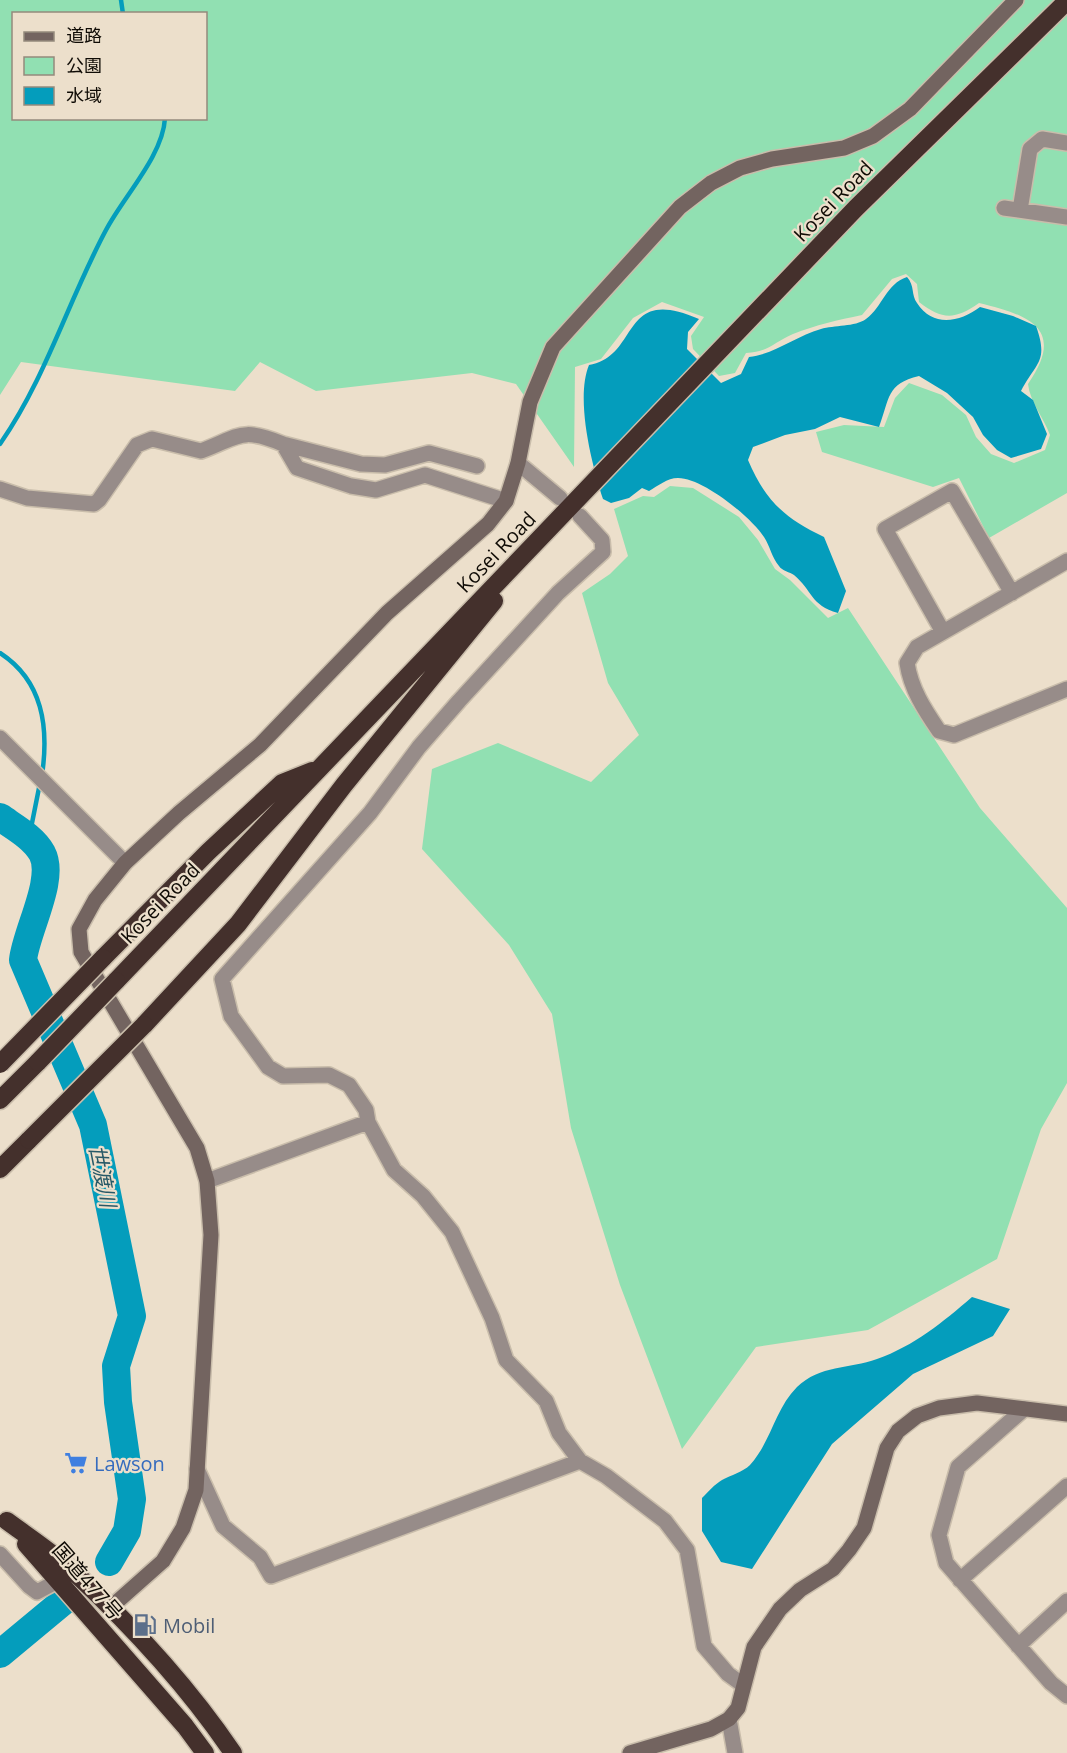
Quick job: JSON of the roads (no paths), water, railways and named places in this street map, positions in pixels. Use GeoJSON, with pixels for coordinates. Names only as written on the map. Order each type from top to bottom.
{"type":"FeatureCollection","features":[{"type":"Feature","properties":{"kind":"highway","name":"Kosei Road"},"geometry":{"type":"LineString","coordinates":[[1028,37],[1062,0]]}},
{"type":"Feature","properties":{"kind":"highway","name":"Kosei Road"},"geometry":{"type":"LineString","coordinates":[[0,1100],[856,208],[1067,1]]}},
{"type":"Feature","properties":{"kind":"highway"},"geometry":{"type":"LineString","coordinates":[[0,1169],[144,1025],[238,924],[344,785],[435,677],[556,522]]}},
{"type":"Feature","properties":{"kind":"highway"},"geometry":{"type":"LineString","coordinates":[[0,1064],[208,852],[282,783],[320,768]]}},
{"type":"Feature","properties":{"kind":"highway"},"geometry":{"type":"LineString","coordinates":[[3,1517],[74,1572],[111,1608],[195,1702],[233,1753]]}},
{"type":"Feature","properties":{"kind":"highway","name":"国道477号"},"geometry":{"type":"LineString","coordinates":[[3,1517],[56,1581],[185,1726],[205,1753]]}},
{"type":"Feature","properties":{"kind":"street"},"geometry":{"type":"LineString","coordinates":[[111,1608],[163,1561],[183,1528],[196,1490],[211,1235],[207,1181],[197,1148],[179,1114],[81,952],[79,929],[95,900],[125,864],[179,813],[260,745],[387,613],[488,524],[506,501],[518,463],[530,402],[553,346],[680,207],[711,183],[740,168],[772,159],[844,148],[873,136],[910,110],[1016,0]]}},
{"type":"Feature","properties":{"kind":"street"},"geometry":{"type":"LineString","coordinates":[[1020,210],[1030,148],[1042,140],[1067,144]]}},
{"type":"Feature","properties":{"kind":"street"},"geometry":{"type":"LineString","coordinates":[[1004,208],[1067,217]]}},
{"type":"Feature","properties":{"kind":"street"},"geometry":{"type":"LineString","coordinates":[[0,489],[27,498],[94,504],[137,445],[152,439],[201,451],[225,438],[241,435],[264,436],[283,444],[361,464],[385,465],[429,453],[477,466]]}},
{"type":"Feature","properties":{"kind":"street"},"geometry":{"type":"LineString","coordinates":[[283,444],[297,468],[351,486],[376,489],[425,475],[506,501]]}},
{"type":"Feature","properties":{"kind":"street"},"geometry":{"type":"LineString","coordinates":[[518,463],[571,506],[602,540],[603,552],[558,593],[459,701],[419,747],[370,813],[222,979],[231,1016],[268,1067],[283,1076],[329,1075],[349,1085],[366,1110],[368,1122],[394,1170],[423,1196],[452,1232],[492,1318],[506,1360],[546,1401],[559,1433],[580,1461],[606,1476],[664,1521],[687,1550],[704,1646],[728,1674],[743,1685]]}},
{"type":"Feature","properties":{"kind":"street"},"geometry":{"type":"LineString","coordinates":[[943,632],[885,529],[952,491],[1012,593]]}},
{"type":"Feature","properties":{"kind":"street"},"geometry":{"type":"LineString","coordinates":[[1066,564],[917,647],[907,663],[910,682],[939,731],[954,735],[1067,689]]}},
{"type":"Feature","properties":{"kind":"street"},"geometry":{"type":"LineString","coordinates":[[0,738],[125,864]]}},
{"type":"Feature","properties":{"kind":"street"},"geometry":{"type":"LineString","coordinates":[[207,1181],[368,1122]]}},
{"type":"Feature","properties":{"kind":"street"},"geometry":{"type":"LineString","coordinates":[[630,1753],[711,1729],[729,1719],[738,1707],[754,1647],[780,1609],[800,1590],[833,1569],[864,1528],[887,1448],[898,1431],[917,1416],[939,1408],[977,1403],[1067,1414]]}},
{"type":"Feature","properties":{"kind":"street"},"geometry":{"type":"LineString","coordinates":[[1024,1409],[958,1467],[939,1535],[946,1563],[1018,1646],[1067,1696]]}},
{"type":"Feature","properties":{"kind":"street"},"geometry":{"type":"LineString","coordinates":[[197,1469],[223,1527],[260,1557],[271,1576],[580,1461]]}},
{"type":"Feature","properties":{"kind":"street"},"geometry":{"type":"LineString","coordinates":[[960,1580],[1067,1486]]}},
{"type":"Feature","properties":{"kind":"street"},"geometry":{"type":"LineString","coordinates":[[0,1554],[29,1586],[38,1592],[74,1572]]}},
{"type":"Feature","properties":{"kind":"street"},"geometry":{"type":"LineString","coordinates":[[1018,1646],[1067,1601]]}},
{"type":"Feature","properties":{"kind":"street"},"geometry":{"type":"LineString","coordinates":[[729,1719],[735,1753]]}},
{"type":"Feature","properties":{"kind":"water"},"geometry":{"type":"Polygon","coordinates":[[[907,277],[917,303],[931,316],[947,320],[955,319],[980,307],[1013,316],[1036,326],[1040,338],[1041,355],[1021,391],[1033,400],[1047,434],[1041,449],[1011,458],[997,450],[983,435],[973,417],[947,393],[919,376],[900,383],[895,388],[888,400],[879,427],[840,417],[815,429],[785,435],[753,447],[748,460],[769,497],[798,523],[824,537],[846,591],[838,613],[822,606],[794,575],[780,568],[764,537],[749,519],[726,500],[700,484],[674,478],[649,491],[642,488],[629,498],[611,503],[603,499],[594,468],[584,413],[585,379],[589,365],[605,359],[617,349],[643,316],[655,310],[673,311],[699,319],[688,332],[687,349],[721,383],[741,374],[749,357],[768,352],[821,329],[861,322],[872,314],[894,285],[907,277]]]}},
{"type":"Feature","properties":{"kind":"water"},"geometry":{"type":"Polygon","coordinates":[[[972,1297],[1010,1309],[993,1336],[913,1374],[832,1444],[752,1569],[721,1562],[702,1531],[702,1498],[719,1482],[750,1465],[763,1446],[783,1405],[797,1387],[825,1371],[891,1354],[939,1324],[972,1297]]]}},
{"type":"Feature","properties":{"kind":"waterway"},"geometry":{"type":"LineString","coordinates":[[121,0],[123,12]]}},
{"type":"Feature","properties":{"kind":"waterway"},"geometry":{"type":"LineString","coordinates":[[0,444],[31,393],[106,230],[150,161],[163,132],[165,120]]}},
{"type":"Feature","properties":{"kind":"waterway"},"geometry":{"type":"LineString","coordinates":[[0,653],[26,677],[40,706],[44,740],[42,775]]}},
{"type":"Feature","properties":{"kind":"waterway"},"geometry":{"type":"LineString","coordinates":[[29,838],[40,783]]}},
{"type":"Feature","properties":{"kind":"waterway","name":"世渡川"},"geometry":{"type":"LineString","coordinates":[[0,817],[34,842],[42,853],[45,864],[43,891],[23,960],[93,1125],[132,1316],[116,1366],[118,1402],[132,1499],[127,1531],[109,1562]]}},
{"type":"Feature","properties":{"kind":"waterway","name":"世渡川"},"geometry":{"type":"LineString","coordinates":[[0,1654],[65,1600]]}},
{"type":"Feature","properties":{"kind":"place","name":"Lawson"},"geometry":{"type":"Point","coordinates":[76,1463]}},
{"type":"Feature","properties":{"kind":"place","name":"Mobil"},"geometry":{"type":"Point","coordinates":[145,1625]}}]}
